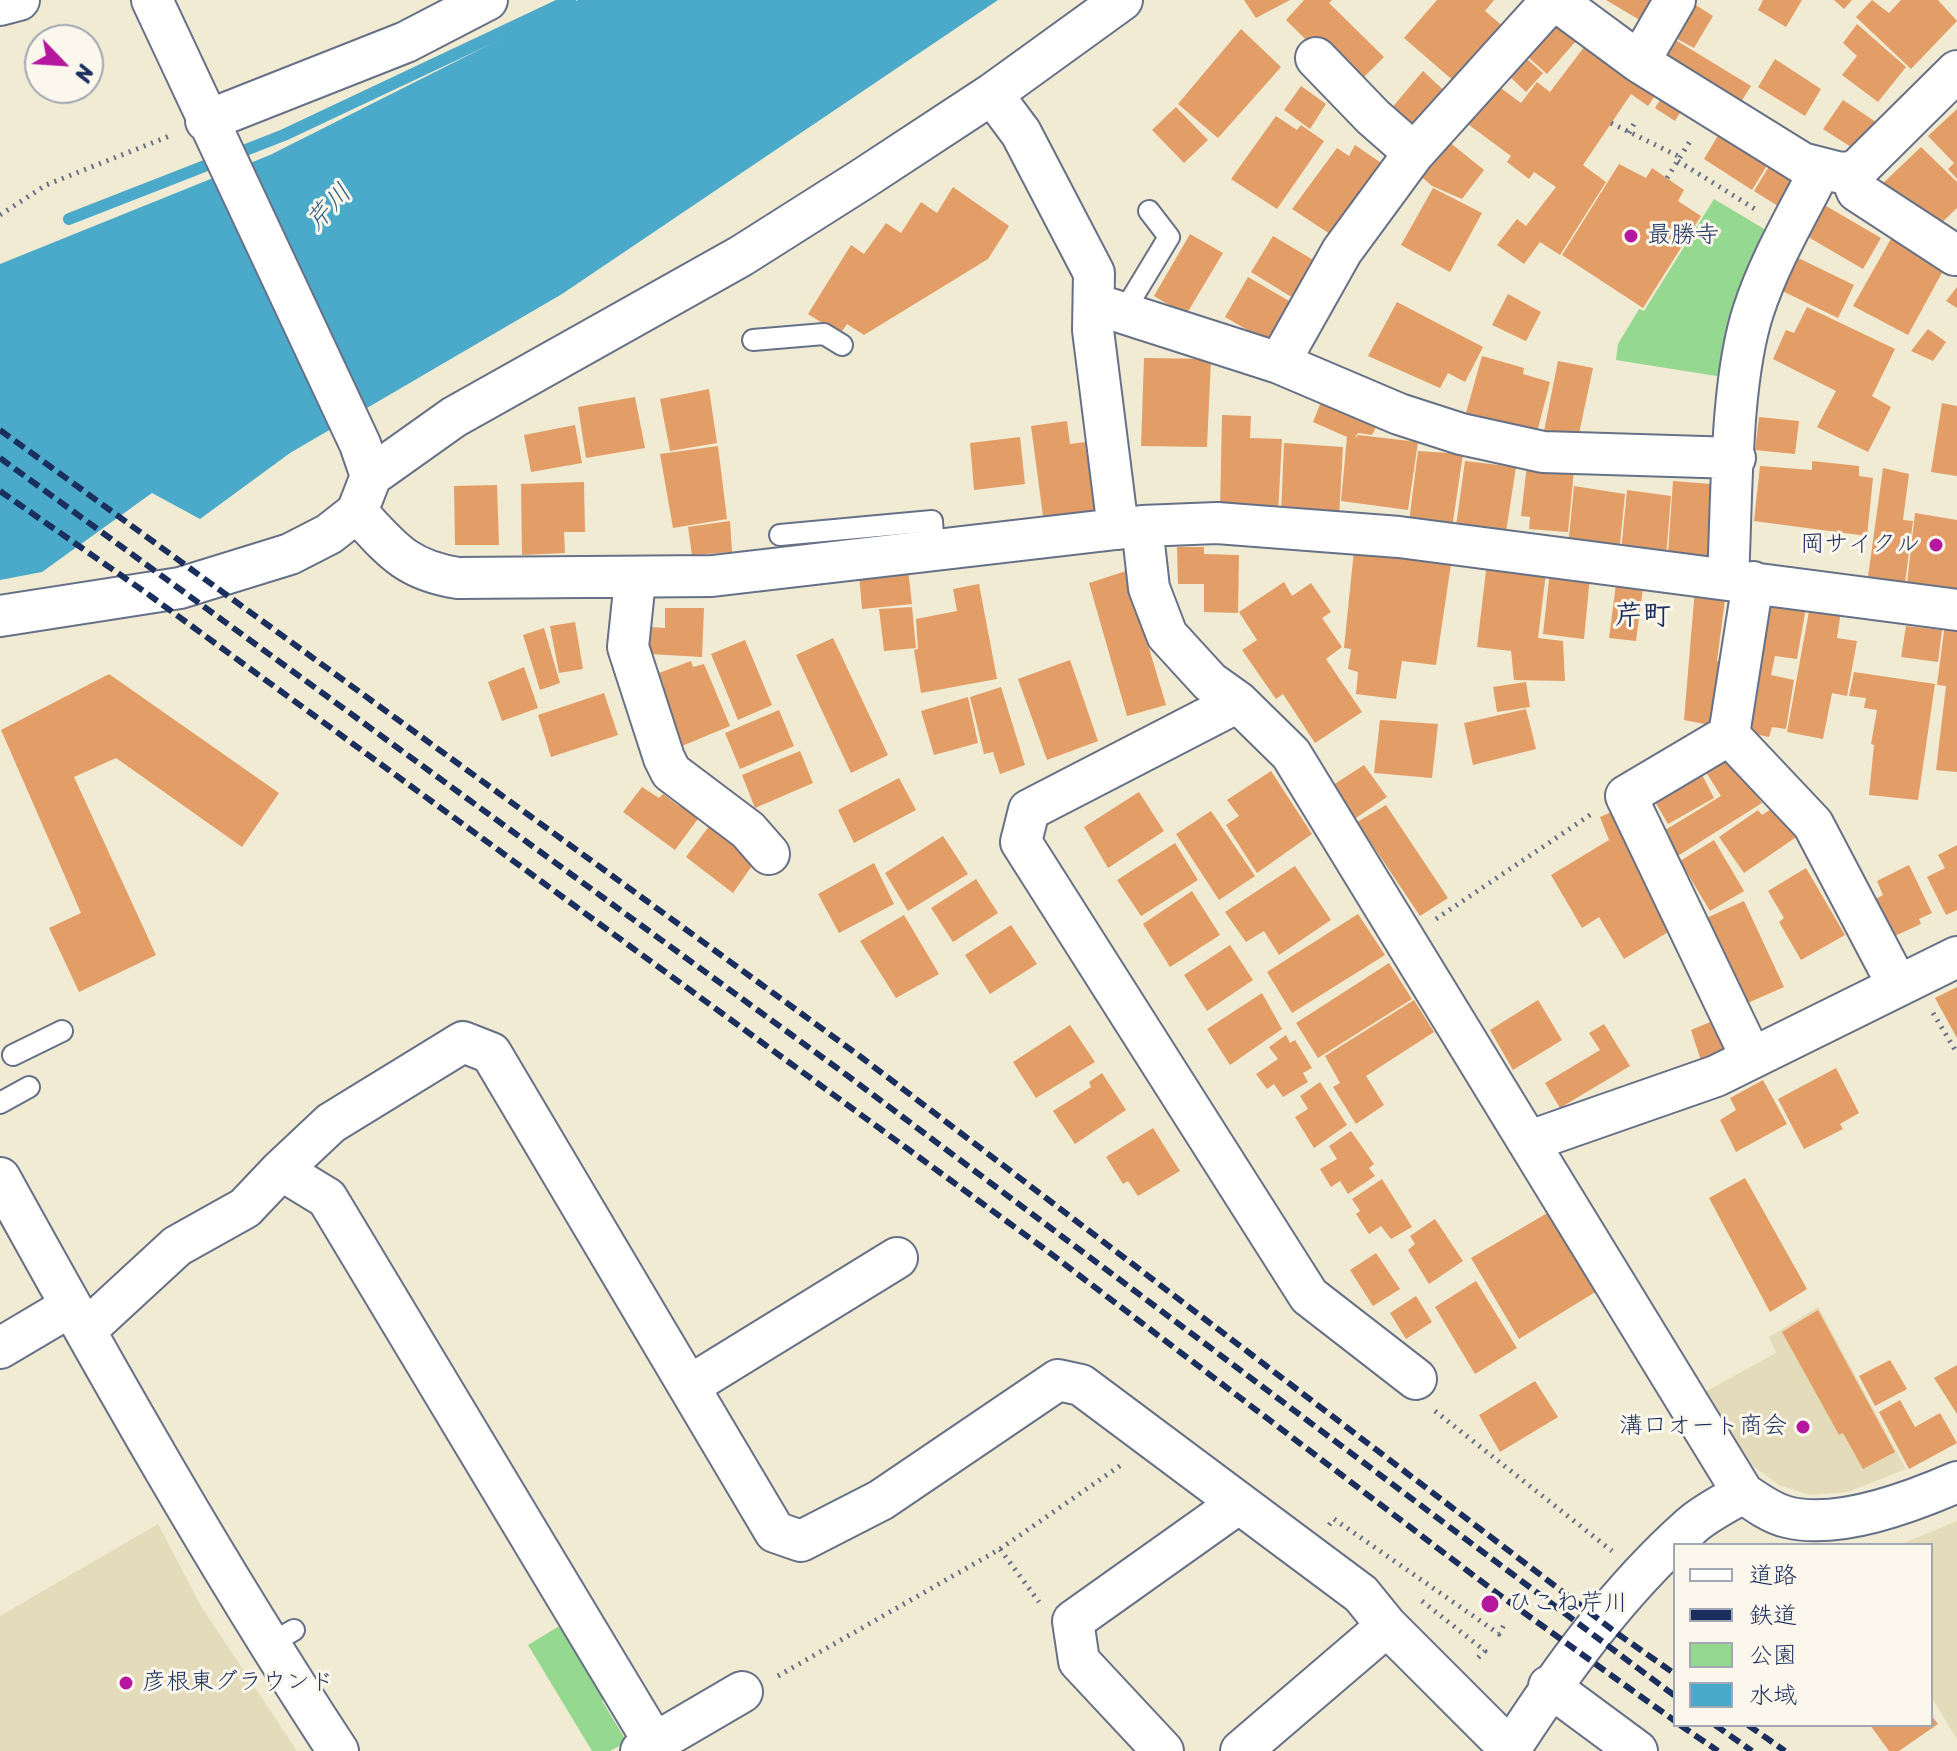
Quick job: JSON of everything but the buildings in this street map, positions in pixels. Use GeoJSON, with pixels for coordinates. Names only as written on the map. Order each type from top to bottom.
{"type":"FeatureCollection","features":[{"type":"Feature","properties":{"kind":"street"},"geometry":{"type":"LineString","coordinates":[[0,5],[19,0]]}},
{"type":"Feature","properties":{"kind":"street"},"geometry":{"type":"LineString","coordinates":[[152,0],[400,559],[429,573],[458,578],[635,580],[712,576],[1130,528],[1217,523],[1399,537],[1670,579],[1740,580],[1957,610]]}},
{"type":"Feature","properties":{"kind":"street"},"geometry":{"type":"LineString","coordinates":[[213,135],[487,0]]}},
{"type":"Feature","properties":{"kind":"street"},"geometry":{"type":"LineString","coordinates":[[0,616],[210,582],[290,554],[329,534],[363,477],[454,417],[741,256],[992,94],[1122,0]]}},
{"type":"Feature","properties":{"kind":"street"},"geometry":{"type":"LineString","coordinates":[[1279,363],[1342,251],[1414,153],[1554,0],[1639,62],[1802,163],[1835,170],[1856,171],[1957,71]]}},
{"type":"Feature","properties":{"kind":"street"},"geometry":{"type":"LineString","coordinates":[[1639,62],[1675,0]]}},
{"type":"Feature","properties":{"kind":"street"},"geometry":{"type":"LineString","coordinates":[[1316,58],[1373,117],[1414,153]]}},
{"type":"Feature","properties":{"kind":"street"},"geometry":{"type":"LineString","coordinates":[[992,94],[1021,133],[1094,273],[1130,528],[1167,635],[1210,682],[1238,702],[1291,754],[1743,1493],[1787,1517],[1812,1519],[1852,1516],[1914,1500],[1957,1482]]}},
{"type":"Feature","properties":{"kind":"street"},"geometry":{"type":"LineString","coordinates":[[1835,170],[1789,231],[1752,313],[1740,380],[1735,458],[1740,580],[1729,735],[1813,824],[1898,986]]}},
{"type":"Feature","properties":{"kind":"street"},"geometry":{"type":"LineString","coordinates":[[1835,170],[1857,191],[1955,255]]}},
{"type":"Feature","properties":{"kind":"street"},"geometry":{"type":"LineString","coordinates":[[1100,325],[1279,363],[1399,414],[1461,434],[1543,452],[1735,458]]}},
{"type":"Feature","properties":{"kind":"street"},"geometry":{"type":"LineString","coordinates":[[635,580],[628,647],[664,758],[671,772],[748,830],[769,854]]}},
{"type":"Feature","properties":{"kind":"street"},"geometry":{"type":"LineString","coordinates":[[1238,702],[1029,810],[1021,842],[1309,1296],[1416,1379]]}},
{"type":"Feature","properties":{"kind":"street"},"geometry":{"type":"LineString","coordinates":[[1729,735],[1626,796],[1751,1057]]}},
{"type":"Feature","properties":{"kind":"street"},"geometry":{"type":"LineString","coordinates":[[1530,1141],[1650,1104],[1716,1076],[1957,957]]}},
{"type":"Feature","properties":{"kind":"street"},"geometry":{"type":"LineString","coordinates":[[9,1335],[79,1318],[177,1246],[245,1208],[331,1123],[463,1042],[491,1053],[775,1532],[801,1541],[881,1500],[1058,1380],[1081,1385],[1361,1594],[1387,1626],[1510,1750],[1549,1686],[1642,1575],[1673,1543]]}},
{"type":"Feature","properties":{"kind":"street"},"geometry":{"type":"LineString","coordinates":[[281,1170],[327,1198],[648,1748],[755,1687]]}},
{"type":"Feature","properties":{"kind":"street"},"geometry":{"type":"LineString","coordinates":[[0,1178],[164,1472],[281,1637],[338,1751]]}},
{"type":"Feature","properties":{"kind":"street"},"geometry":{"type":"LineString","coordinates":[[689,1386],[897,1258]]}},
{"type":"Feature","properties":{"kind":"street"},"geometry":{"type":"LineString","coordinates":[[1673,1543],[1692,1524],[1743,1493]]}},
{"type":"Feature","properties":{"kind":"street"},"geometry":{"type":"LineString","coordinates":[[1163,1751],[1079,1661],[1073,1621],[1239,1503]]}},
{"type":"Feature","properties":{"kind":"street"},"geometry":{"type":"LineString","coordinates":[[1241,1751],[1387,1626]]}},
{"type":"Feature","properties":{"kind":"street"},"geometry":{"type":"LineString","coordinates":[[1549,1686],[1637,1751]]}},
{"type":"Feature","properties":{"kind":"lane"},"geometry":{"type":"LineString","coordinates":[[1100,325],[1169,237],[1149,211]]}},
{"type":"Feature","properties":{"kind":"lane"},"geometry":{"type":"LineString","coordinates":[[753,340],[824,334],[842,345]]}},
{"type":"Feature","properties":{"kind":"lane"},"geometry":{"type":"LineString","coordinates":[[780,535],[932,521],[934,550]]}},
{"type":"Feature","properties":{"kind":"lane"},"geometry":{"type":"LineString","coordinates":[[13,1055],[62,1031]]}},
{"type":"Feature","properties":{"kind":"lane"},"geometry":{"type":"LineString","coordinates":[[0,1103],[29,1087]]}},
{"type":"Feature","properties":{"kind":"path"},"geometry":{"type":"LineString","coordinates":[[1629,133],[1635,122]]}},
{"type":"Feature","properties":{"kind":"path"},"geometry":{"type":"LineString","coordinates":[[1611,123],[1679,159],[1789,231]]}},
{"type":"Feature","properties":{"kind":"path"},"geometry":{"type":"LineString","coordinates":[[0,215],[46,185],[213,135]]}},
{"type":"Feature","properties":{"kind":"path"},"geometry":{"type":"LineString","coordinates":[[1404,941],[1586,817],[1626,796]]}},
{"type":"Feature","properties":{"kind":"path"},"geometry":{"type":"LineString","coordinates":[[1416,1379],[1437,1415],[1642,1575]]}},
{"type":"Feature","properties":{"kind":"path"},"geometry":{"type":"LineString","coordinates":[[755,1687],[1000,1549],[1155,1443]]}},
{"type":"Feature","properties":{"kind":"path"},"geometry":{"type":"LineString","coordinates":[[1340,1536],[1328,1526],[1334,1519],[1499,1634],[1504,1625]]}},
{"type":"Feature","properties":{"kind":"path"},"geometry":{"type":"LineString","coordinates":[[1000,1549],[1048,1614],[1073,1621]]}},
{"type":"Feature","properties":{"kind":"path"},"geometry":{"type":"LineString","coordinates":[[1413,1594],[1485,1651],[1448,1688]]}},
{"type":"Feature","properties":{"kind":"shaded area","name":"溝口オート商会"},"geometry":{"type":"Polygon","coordinates":[[[1818,1307],[1906,1469],[1848,1492],[1809,1495],[1779,1485],[1745,1460],[1701,1394],[1776,1353],[1769,1337],[1818,1307]]]}},
{"type":"Feature","properties":{"kind":"shaded area"},"geometry":{"type":"Polygon","coordinates":[[[1957,1521],[1957,1739],[1933,1700],[1933,1543],[1904,1543],[1957,1521]]]}},
{"type":"Feature","properties":{"kind":"shaded area","name":"彦根東グラウンド"},"geometry":{"type":"Polygon","coordinates":[[[158,1524],[201,1606],[297,1751],[0,1751],[0,1616],[158,1524]]]}},
{"type":"Feature","properties":{"kind":"green space"},"geometry":{"type":"Polygon","coordinates":[[[1714,199],[1776,236],[1729,378],[1616,360],[1618,344],[1639,309],[1644,311],[1714,199]]]}},
{"type":"Feature","properties":{"kind":"green space"},"geometry":{"type":"Polygon","coordinates":[[[561,1625],[606,1696],[602,1701],[627,1742],[610,1751],[592,1751],[528,1645],[561,1625]]]}},
{"type":"Feature","properties":{"kind":"water","name":"芹川"},"geometry":{"type":"Polygon","coordinates":[[[578,0],[998,0],[562,294],[290,453],[200,519],[152,493],[42,572],[0,580],[0,264],[270,155],[578,0]]]}},
{"type":"Feature","properties":{"kind":"waterway"},"geometry":{"type":"LineString","coordinates":[[69,219],[284,135],[570,0]]}},
{"type":"Feature","properties":{"kind":"railway"},"geometry":{"type":"LineString","coordinates":[[0,430],[861,1057],[1618,1634],[1673,1673]]}},
{"type":"Feature","properties":{"kind":"railway"},"geometry":{"type":"LineString","coordinates":[[0,458],[848,1076],[1673,1695]]}},
{"type":"Feature","properties":{"kind":"railway"},"geometry":{"type":"LineString","coordinates":[[0,491],[145,592],[1042,1247],[1498,1594],[1673,1720]]}},
{"type":"Feature","properties":{"kind":"railway"},"geometry":{"type":"LineString","coordinates":[[1683,1727],[1718,1751]]}},
{"type":"Feature","properties":{"kind":"railway"},"geometry":{"type":"LineString","coordinates":[[1718,1727],[1752,1751]]}},
{"type":"Feature","properties":{"kind":"railway"},"geometry":{"type":"LineString","coordinates":[[1751,1727],[1785,1751]]}},
{"type":"Feature","properties":{"kind":"place","name":"最勝寺"},"geometry":{"type":"Point","coordinates":[1631,236]}},
{"type":"Feature","properties":{"kind":"place","name":"岡サイクル"},"geometry":{"type":"Point","coordinates":[1936,545]}},
{"type":"Feature","properties":{"kind":"place","name":"溝口オート商会"},"geometry":{"type":"Point","coordinates":[1803,1427]}},
{"type":"Feature","properties":{"kind":"place","name":"ひこね芹川"},"geometry":{"type":"Point","coordinates":[1490,1604]}},
{"type":"Feature","properties":{"kind":"place","name":"彦根東グラウンド"},"geometry":{"type":"Point","coordinates":[126,1683]}},
{"type":"Feature","properties":{"kind":"district","name":"芹町"},"geometry":{"type":"Point","coordinates":[1643,617]}}]}
